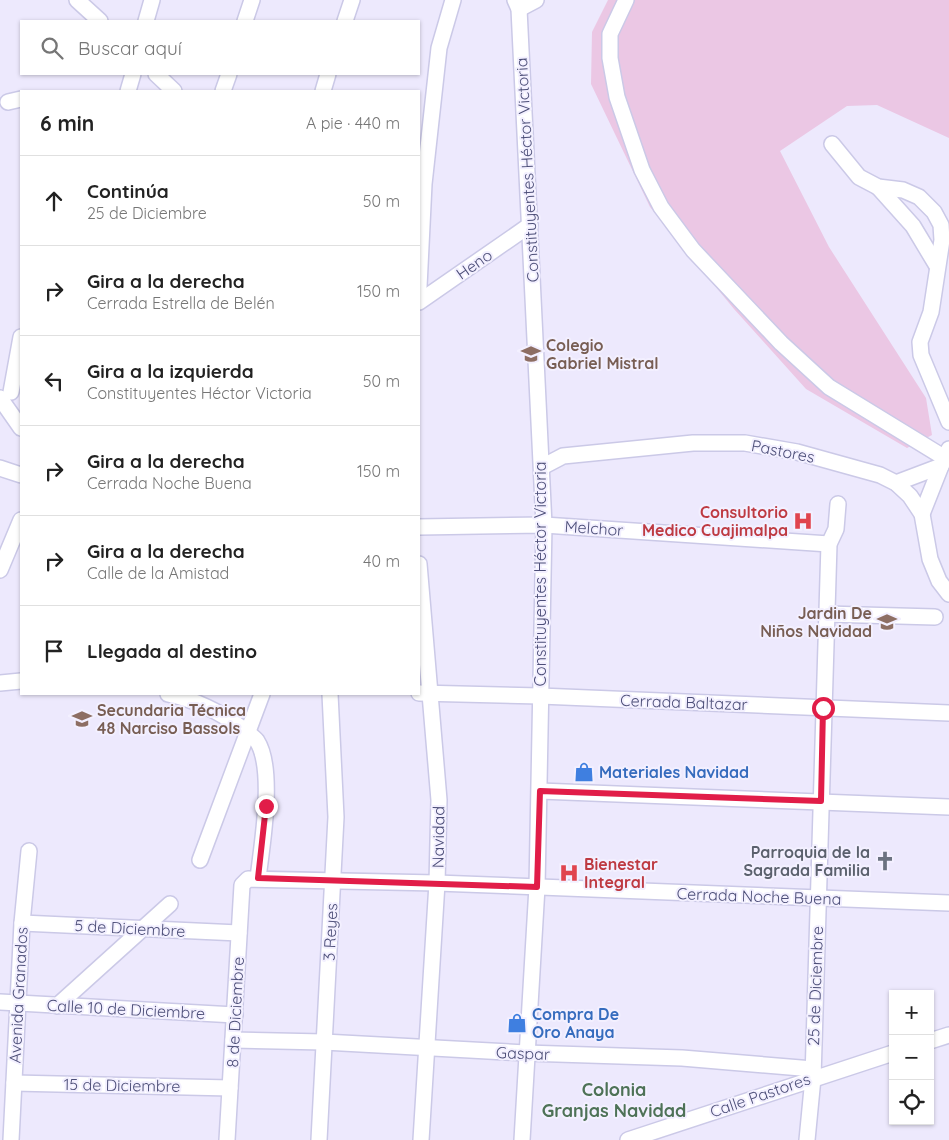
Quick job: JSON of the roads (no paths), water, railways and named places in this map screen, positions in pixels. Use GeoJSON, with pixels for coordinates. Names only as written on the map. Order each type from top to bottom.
{"type":"FeatureCollection","features":[{"type":"Feature","properties":{"kind":"street"},"geometry":{"type":"LineString","coordinates":[[77,0],[99,20]]}},
{"type":"Feature","properties":{"kind":"street"},"geometry":{"type":"LineString","coordinates":[[146,20],[152,0]]}},
{"type":"Feature","properties":{"kind":"street"},"geometry":{"type":"LineString","coordinates":[[245,20],[252,0]]}},
{"type":"Feature","properties":{"kind":"street"},"geometry":{"type":"LineString","coordinates":[[345,20],[352,0]]}},
{"type":"Feature","properties":{"kind":"street"},"geometry":{"type":"LineString","coordinates":[[420,236],[421,184],[439,48],[452,0]]}},
{"type":"Feature","properties":{"kind":"street"},"geometry":{"type":"LineString","coordinates":[[517,4],[536,0]]}},
{"type":"Feature","properties":{"kind":"street"},"geometry":{"type":"LineString","coordinates":[[626,0],[610,34],[610,58],[617,97],[642,170],[662,207],[693,250],[781,343],[829,387],[945,458]]}},
{"type":"Feature","properties":{"kind":"street","name":"Constituyentes Héctor Victoria"},"geometry":{"type":"LineString","coordinates":[[517,4],[530,225],[544,525],[537,887],[522,1140]]}},
{"type":"Feature","properties":{"kind":"street"},"geometry":{"type":"LineString","coordinates":[[128,90],[133,75]]}},
{"type":"Feature","properties":{"kind":"street"},"geometry":{"type":"LineString","coordinates":[[157,75],[173,90]]}},
{"type":"Feature","properties":{"kind":"street"},"geometry":{"type":"LineString","coordinates":[[224,90],[229,75]]}},
{"type":"Feature","properties":{"kind":"street"},"geometry":{"type":"LineString","coordinates":[[322,90],[328,75]]}},
{"type":"Feature","properties":{"kind":"street"},"geometry":{"type":"LineString","coordinates":[[832,144],[859,177],[878,187],[913,226],[936,266]]}},
{"type":"Feature","properties":{"kind":"street"},"geometry":{"type":"LineString","coordinates":[[878,187],[903,190],[919,197],[934,212],[941,226],[942,240],[936,266],[931,312],[920,342],[921,355],[949,422]]}},
{"type":"Feature","properties":{"kind":"street","name":"Heno"},"geometry":{"type":"LineString","coordinates":[[420,301],[530,225]]}},
{"type":"Feature","properties":{"kind":"street"},"geometry":{"type":"LineString","coordinates":[[20,341],[8,394],[20,425]]}},
{"type":"Feature","properties":{"kind":"street","name":"Pastores"},"geometry":{"type":"LineString","coordinates":[[542,467],[563,456],[693,443],[745,443],[797,452],[880,475],[896,483],[910,496],[922,514],[930,559],[939,580],[949,594]]}},
{"type":"Feature","properties":{"kind":"street"},"geometry":{"type":"LineString","coordinates":[[896,483],[945,458]]}},
{"type":"Feature","properties":{"kind":"street"},"geometry":{"type":"LineString","coordinates":[[922,514],[945,458]]}},
{"type":"Feature","properties":{"kind":"street"},"geometry":{"type":"LineString","coordinates":[[0,468],[20,475]]}},
{"type":"Feature","properties":{"kind":"street","name":"25 de Diciembre"},"geometry":{"type":"LineString","coordinates":[[807,1140],[813,1073],[828,544],[836,529],[838,504]]}},
{"type":"Feature","properties":{"kind":"street"},"geometry":{"type":"LineString","coordinates":[[0,570],[9,556],[20,523]]}},
{"type":"Feature","properties":{"kind":"street","name":"Melchor"},"geometry":{"type":"LineString","coordinates":[[420,526],[544,525],[828,544]]}},
{"type":"Feature","properties":{"kind":"street","name":"Navidad"},"geometry":{"type":"LineString","coordinates":[[420,586],[425,693],[439,800],[421,1140]]}},
{"type":"Feature","properties":{"kind":"street"},"geometry":{"type":"LineString","coordinates":[[826,614],[935,617]]}},
{"type":"Feature","properties":{"kind":"street"},"geometry":{"type":"LineString","coordinates":[[0,682],[20,681]]}},
{"type":"Feature","properties":{"kind":"street","name":"Cerrada Baltazar"},"geometry":{"type":"LineString","coordinates":[[425,693],[949,713]]}},
{"type":"Feature","properties":{"kind":"street"},"geometry":{"type":"LineString","coordinates":[[172,695],[202,703],[257,740],[265,763],[266,806],[258,878]]}},
{"type":"Feature","properties":{"kind":"street"},"geometry":{"type":"LineString","coordinates":[[200,860],[262,695]]}},
{"type":"Feature","properties":{"kind":"street","name":"3 Reyes"},"geometry":{"type":"LineString","coordinates":[[319,1140],[336,817],[330,695]]}},
{"type":"Feature","properties":{"kind":"street"},"geometry":{"type":"LineString","coordinates":[[540,791],[949,807]]}},
{"type":"Feature","properties":{"kind":"street","name":"Avenida Granados"},"geometry":{"type":"LineString","coordinates":[[11,1140],[22,923],[29,851]]}},
{"type":"Feature","properties":{"kind":"street","name":"Cerrada Noche Buena"},"geometry":{"type":"LineString","coordinates":[[242,885],[248,879],[258,878],[949,903]]}},
{"type":"Feature","properties":{"kind":"street","name":"8 de Diciembre"},"geometry":{"type":"LineString","coordinates":[[227,1140],[242,885]]}},
{"type":"Feature","properties":{"kind":"street"},"geometry":{"type":"LineString","coordinates":[[57,1006],[170,904]]}},
{"type":"Feature","properties":{"kind":"street","name":"5 de Diciembre"},"geometry":{"type":"LineString","coordinates":[[22,923],[239,933]]}},
{"type":"Feature","properties":{"kind":"street","name":"Calle 10 de Diciembre"},"geometry":{"type":"LineString","coordinates":[[0,1002],[235,1015]]}},
{"type":"Feature","properties":{"kind":"street"},"geometry":{"type":"LineString","coordinates":[[934,1040],[949,1035]]}},
{"type":"Feature","properties":{"kind":"street","name":"Gaspar"},"geometry":{"type":"LineString","coordinates":[[234,1040],[324,1042],[526,1053],[682,1058],[813,1073]]}},
{"type":"Feature","properties":{"kind":"street","name":"Calle Pastores"},"geometry":{"type":"LineString","coordinates":[[628,1140],[813,1073],[889,1054]]}},
{"type":"Feature","properties":{"kind":"street","name":"15 de Diciembre"},"geometry":{"type":"LineString","coordinates":[[14,1083],[230,1088]]}},
{"type":"Feature","properties":{"kind":"place","name":"Colegio Gabriel Mistral"},"geometry":{"type":"Point","coordinates":[531,354]}},
{"type":"Feature","properties":{"kind":"place","name":"Consultorio Medico Cuajimalpa"},"geometry":{"type":"Point","coordinates":[803,521]}},
{"type":"Feature","properties":{"kind":"place","name":"Jardin De Niños Navidad"},"geometry":{"type":"Point","coordinates":[887,622]}},
{"type":"Feature","properties":{"kind":"place","name":"Secundaria Técnica 48 Narciso Bassols"},"geometry":{"type":"Point","coordinates":[82,719]}},
{"type":"Feature","properties":{"kind":"place","name":"Materiales Navidad"},"geometry":{"type":"Point","coordinates":[584,772]}},
{"type":"Feature","properties":{"kind":"place","name":"Parroquia de la Sagrada Familia"},"geometry":{"type":"Point","coordinates":[885,861]}},
{"type":"Feature","properties":{"kind":"place","name":"Bienestar Integral"},"geometry":{"type":"Point","coordinates":[569,873]}},
{"type":"Feature","properties":{"kind":"place","name":"Compra De Oro Anaya"},"geometry":{"type":"Point","coordinates":[517,1023]}},
{"type":"Feature","properties":{"kind":"district","name":"Colonia Granjas Navidad"},"geometry":{"type":"Point","coordinates":[614,1099]}}]}
